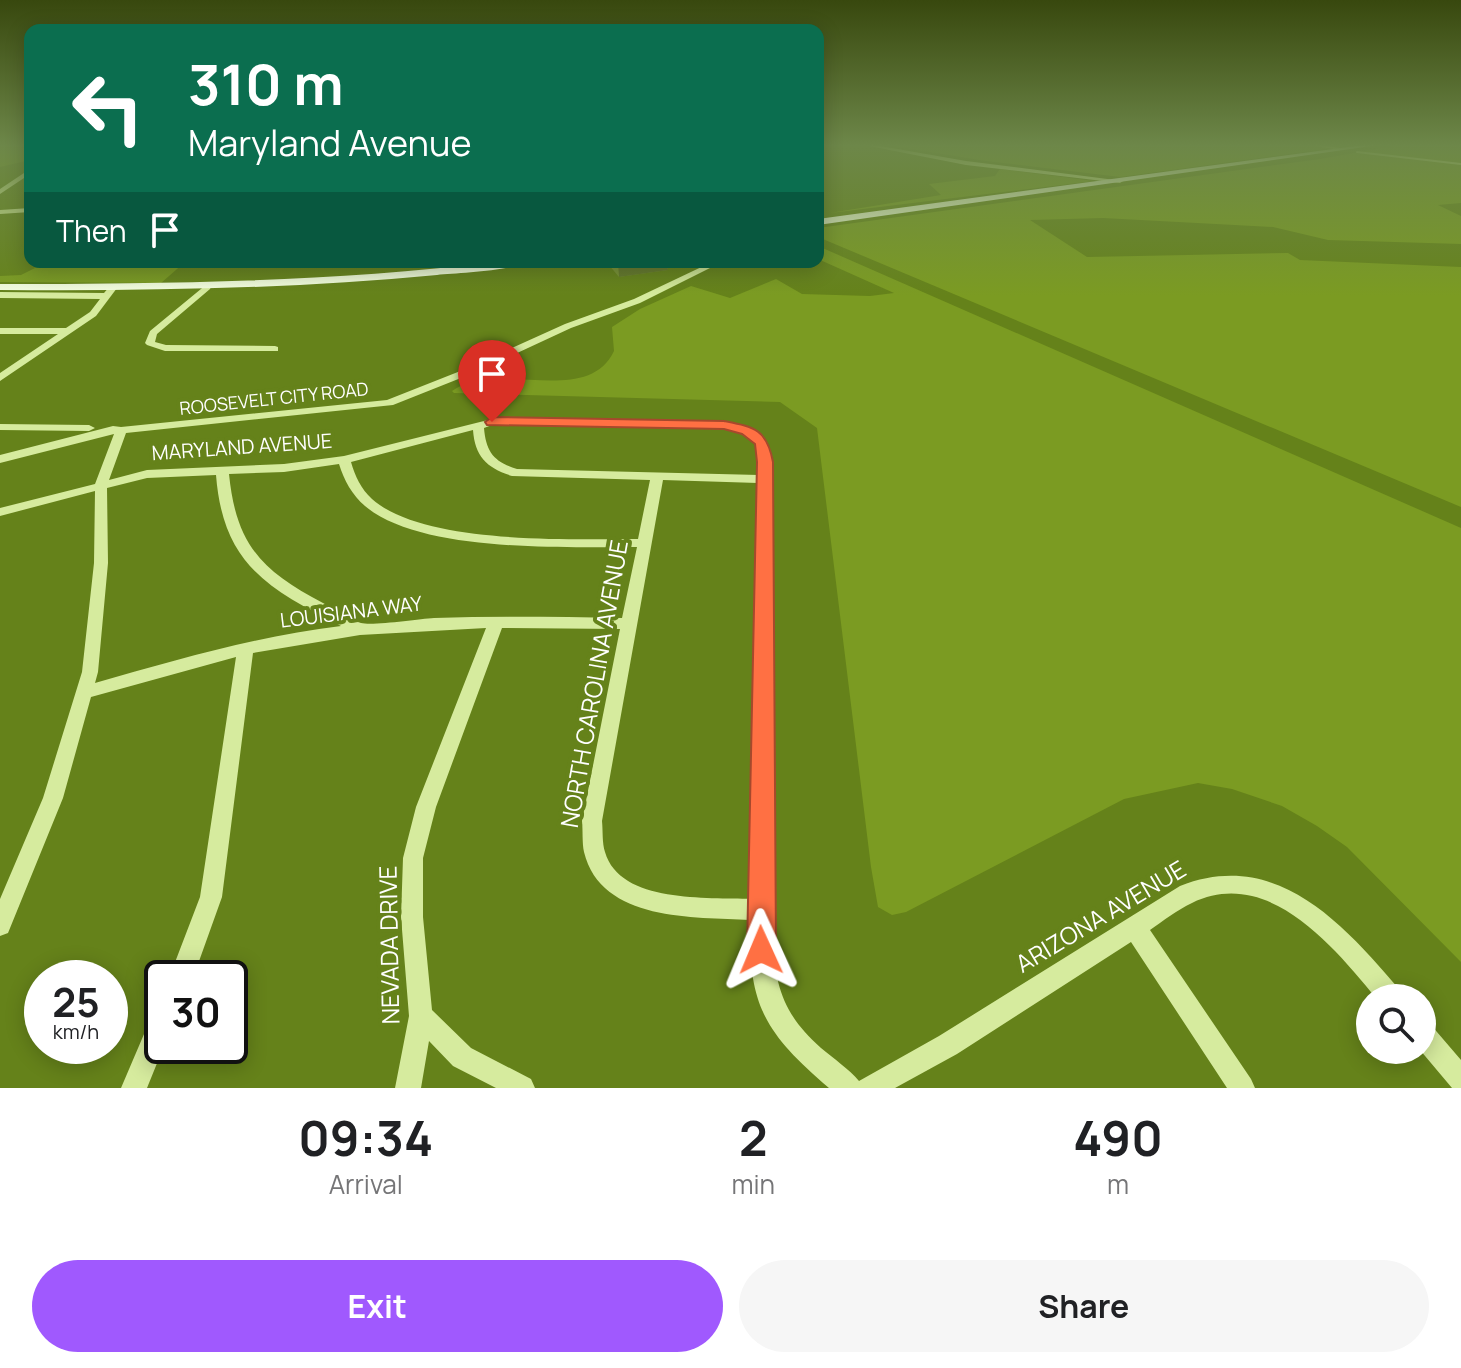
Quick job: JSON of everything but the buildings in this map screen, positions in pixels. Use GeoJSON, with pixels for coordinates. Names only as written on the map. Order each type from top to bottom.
{"type":"FeatureCollection","features":[{"type":"Feature","properties":{"kind":"main road"},"geometry":{"type":"LineString","coordinates":[[824,221],[1019,195]]}},
{"type":"Feature","properties":{"kind":"main road"},"geometry":{"type":"LineString","coordinates":[[0,287],[110,292],[371,279],[468,268]]}},
{"type":"Feature","properties":{"kind":"street"},"geometry":{"type":"LineString","coordinates":[[0,212],[24,210]]}},
{"type":"Feature","properties":{"kind":"street","name":"ROOSEVELT CITY ROAD"},"geometry":{"type":"LineString","coordinates":[[0,459],[65,440],[121,430],[389,403],[472,370],[568,326],[647,297],[706,268]]}},
{"type":"Feature","properties":{"kind":"street"},"geometry":{"type":"LineString","coordinates":[[207,287],[153,333],[150,343],[165,348],[275,349]]}},
{"type":"Feature","properties":{"kind":"street"},"geometry":{"type":"LineString","coordinates":[[0,295],[110,292]]}},
{"type":"Feature","properties":{"kind":"street"},"geometry":{"type":"LineString","coordinates":[[2,375],[93,314],[110,292]]}},
{"type":"Feature","properties":{"kind":"street"},"geometry":{"type":"LineString","coordinates":[[0,331],[68,331]]}},
{"type":"Feature","properties":{"kind":"street","name":"MARYLAND AVENUE"},"geometry":{"type":"LineString","coordinates":[[0,512],[147,474],[284,468],[344,460],[478,424],[511,420],[733,426],[754,434],[762,442],[765,479],[761,910],[764,979],[773,1013],[791,1038],[849,1088]]}},
{"type":"Feature","properties":{"kind":"street"},"geometry":{"type":"LineString","coordinates":[[478,424],[482,455],[503,469],[525,474],[765,479]]}},
{"type":"Feature","properties":{"kind":"street"},"geometry":{"type":"LineString","coordinates":[[0,427],[121,430],[101,484],[101,563],[90,672],[53,798],[0,925]]}},
{"type":"Feature","properties":{"kind":"street"},"geometry":{"type":"LineString","coordinates":[[51,428],[64,432],[65,440]]}},
{"type":"Feature","properties":{"kind":"street"},"geometry":{"type":"LineString","coordinates":[[344,460],[353,485],[371,504],[397,518],[430,528],[518,541],[644,543]]}},
{"type":"Feature","properties":{"kind":"street"},"geometry":{"type":"LineString","coordinates":[[222,470],[226,509],[253,564],[270,580],[360,629]]}},
{"type":"Feature","properties":{"kind":"street","name":"NORTH CAROLINA AVENUE"},"geometry":{"type":"LineString","coordinates":[[657,477],[592,821],[595,863],[611,884],[635,897],[665,903],[761,910]]}},
{"type":"Feature","properties":{"kind":"street","name":"LOUISIANA WAY"},"geometry":{"type":"LineString","coordinates":[[85,692],[245,649],[360,629],[496,622],[629,624]]}},
{"type":"Feature","properties":{"kind":"street","name":"NEVADA DRIVE"},"geometry":{"type":"LineString","coordinates":[[408,1088],[421,1016],[412,917],[413,858],[426,807],[496,622]]}},
{"type":"Feature","properties":{"kind":"street"},"geometry":{"type":"LineString","coordinates":[[188,960],[211,897],[245,649]]}},
{"type":"Feature","properties":{"kind":"street","name":"ARIZONA AVENUE"},"geometry":{"type":"LineString","coordinates":[[869,1088],[947,1046],[1134,926],[1203,887],[1230,884],[1257,887],[1278,895],[1315,916],[1346,945],[1380,984]]}},
{"type":"Feature","properties":{"kind":"street"},"geometry":{"type":"LineString","coordinates":[[1134,926],[1242,1088]]}},
{"type":"Feature","properties":{"kind":"street"},"geometry":{"type":"LineString","coordinates":[[421,1016],[462,1057],[522,1088]]}},
{"type":"Feature","properties":{"kind":"street"},"geometry":{"type":"LineString","coordinates":[[1436,1050],[1461,1079]]}},
{"type":"Feature","properties":{"kind":"street"},"geometry":{"type":"LineString","coordinates":[[134,1088],[144,1064]]}},
{"type":"Feature","properties":{"kind":"green space"},"geometry":{"type":"Polygon","coordinates":[[[941,195],[980,195],[830,213],[941,195]]]}},
{"type":"Feature","properties":{"kind":"green space"},"geometry":{"type":"Polygon","coordinates":[[[1060,195],[1461,195],[1461,203],[1438,205],[1461,216],[1461,244],[1328,240],[1273,227],[1103,218],[1030,220],[1087,257],[1288,253],[1300,260],[1461,267],[1461,507],[824,240],[824,227],[1060,195]]]}},
{"type":"Feature","properties":{"kind":"green space"},"geometry":{"type":"Polygon","coordinates":[[[824,249],[1461,528],[1461,962],[1347,847],[1317,826],[1282,806],[1232,789],[1198,783],[1124,799],[906,912],[892,915],[878,907],[871,867],[817,428],[780,402],[452,391],[470,382],[492,379],[562,380],[583,377],[601,368],[614,351],[612,327],[640,309],[691,286],[730,298],[776,279],[802,294],[870,296],[894,293],[824,262],[824,249]]]}},
{"type":"Feature","properties":{"kind":"green space"},"geometry":{"type":"Polygon","coordinates":[[[35,268],[178,268],[161,283],[0,282],[0,276],[21,275],[35,268]]]}},
{"type":"Feature","properties":{"kind":"route"},"geometry":{"type":"LineString","coordinates":[[492,422],[724,425],[747,430],[762,442],[765,462],[761,950]]}}]}
